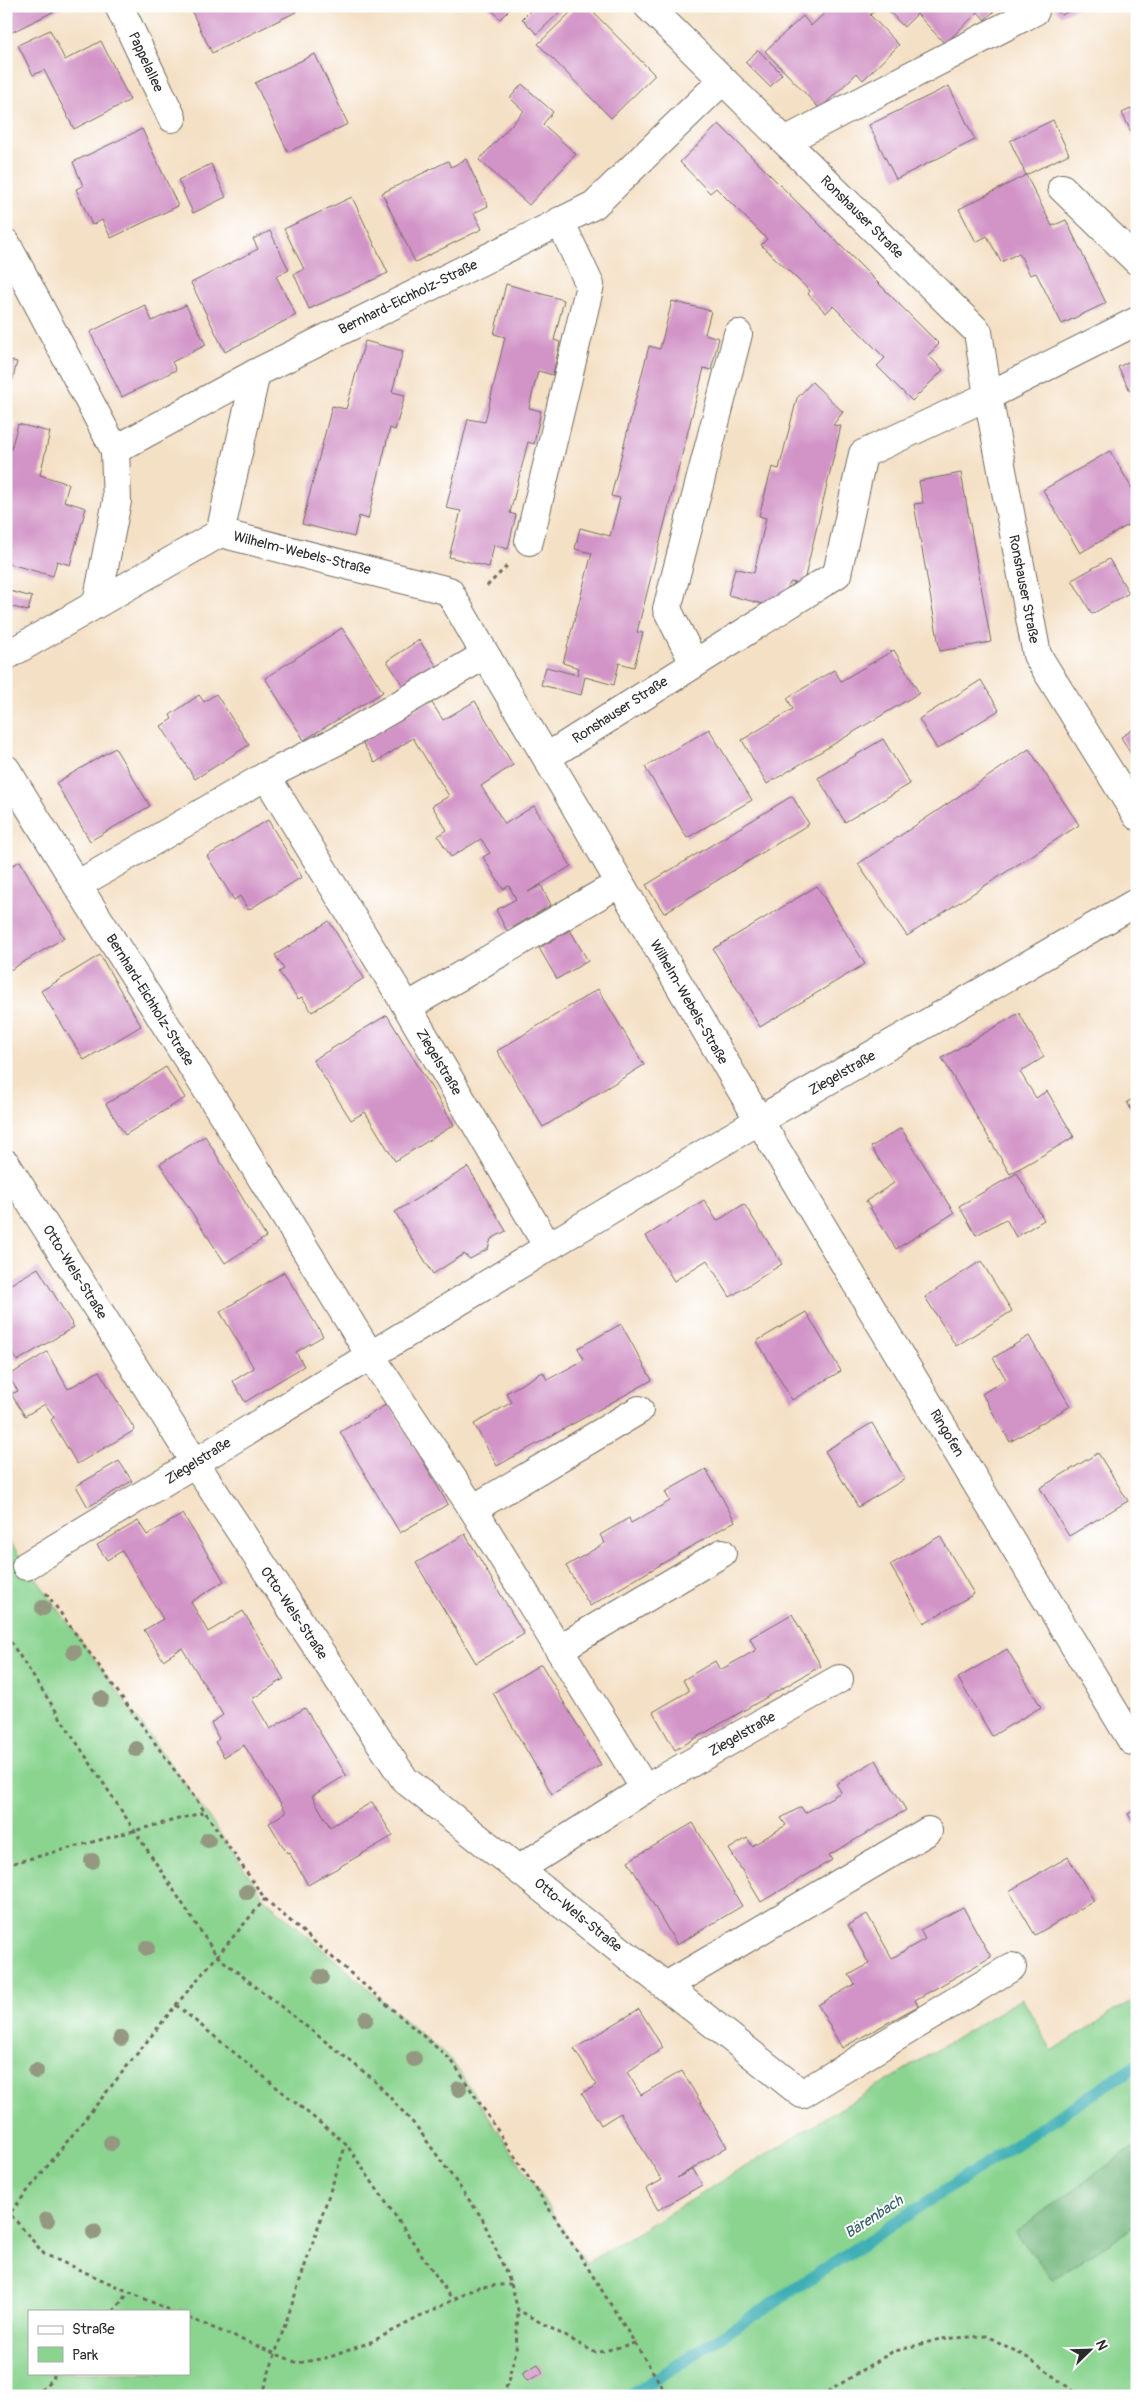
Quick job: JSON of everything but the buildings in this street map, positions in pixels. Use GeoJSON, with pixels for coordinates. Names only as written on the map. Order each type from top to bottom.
{"type":"FeatureCollection","features":[{"type":"Feature","properties":{"kind":"street","name":"Pappelallee"},"geometry":{"type":"LineString","coordinates":[[119,6],[172,118]]}},
{"type":"Feature","properties":{"kind":"street","name":"Ronshauser Straße"},"geometry":{"type":"LineString","coordinates":[[648,6],[978,332],[988,396],[1037,655],[1137,816]]}},
{"type":"Feature","properties":{"kind":"street"},"geometry":{"type":"LineString","coordinates":[[785,141],[1036,11]]}},
{"type":"Feature","properties":{"kind":"street","name":"Bernhard-Eichholz-Straße"},"geometry":{"type":"LineString","coordinates":[[115,450],[256,373],[594,205],[723,80]]}},
{"type":"Feature","properties":{"kind":"street"},"geometry":{"type":"LineString","coordinates":[[1062,188],[1137,260]]}},
{"type":"Feature","properties":{"kind":"street"},"geometry":{"type":"LineString","coordinates":[[529,541],[590,285],[560,221]]}},
{"type":"Feature","properties":{"kind":"street"},"geometry":{"type":"LineString","coordinates":[[6,243],[115,450],[117,501],[97,603],[6,656]]}},
{"type":"Feature","properties":{"kind":"street","name":"Ronshauser Straße"},"geometry":{"type":"LineString","coordinates":[[547,757],[837,574],[862,454],[988,396],[1137,321]]}},
{"type":"Feature","properties":{"kind":"street"},"geometry":{"type":"LineString","coordinates":[[694,663],[667,609],[738,334]]}},
{"type":"Feature","properties":{"kind":"street"},"geometry":{"type":"LineString","coordinates":[[220,533],[256,373]]}},
{"type":"Feature","properties":{"kind":"street","name":"Wilhelm-Webels-Straße"},"geometry":{"type":"LineString","coordinates":[[97,603],[220,533],[450,591],[484,654],[547,757],[758,1121]]}},
{"type":"Feature","properties":{"kind":"street"},"geometry":{"type":"LineString","coordinates":[[77,885],[266,776],[335,742],[484,654]]}},
{"type":"Feature","properties":{"kind":"street","name":"Bernhard-Eichholz-Straße"},"geometry":{"type":"LineString","coordinates":[[6,769],[77,885],[223,1114],[370,1355]]}},
{"type":"Feature","properties":{"kind":"street"},"geometry":{"type":"LineString","coordinates":[[266,776],[407,1007],[620,883]]}},
{"type":"Feature","properties":{"kind":"street","name":"Ziegelstraße"},"geometry":{"type":"LineString","coordinates":[[26,1566],[370,1355],[758,1121],[1137,902]]}},
{"type":"Feature","properties":{"kind":"street","name":"Ziegelstraße"},"geometry":{"type":"LineString","coordinates":[[407,1007],[548,1247]]}},
{"type":"Feature","properties":{"kind":"street","name":"Ringofen"},"geometry":{"type":"LineString","coordinates":[[758,1121],[1132,1741],[1137,1738]]}},
{"type":"Feature","properties":{"kind":"street","name":"Otto-Wels-Straße"},"geometry":{"type":"LineString","coordinates":[[6,1164],[195,1463],[405,1780],[519,1868],[802,2094],[1012,1966]]}},
{"type":"Feature","properties":{"kind":"street"},"geometry":{"type":"LineString","coordinates":[[370,1355],[472,1509],[645,1789]]}},
{"type":"Feature","properties":{"kind":"street"},"geometry":{"type":"LineString","coordinates":[[472,1509],[639,1410]]}},
{"type":"Feature","properties":{"kind":"street"},"geometry":{"type":"LineString","coordinates":[[559,1649],[722,1553]]}},
{"type":"Feature","properties":{"kind":"street","name":"Ziegelstraße"},"geometry":{"type":"LineString","coordinates":[[519,1868],[645,1789],[839,1679]]}},
{"type":"Feature","properties":{"kind":"street"},"geometry":{"type":"LineString","coordinates":[[666,1986],[928,1831]]}},
{"type":"Feature","properties":{"kind":"path"},"geometry":{"type":"LineString","coordinates":[[456,602],[491,583],[529,541]]}},
{"type":"Feature","properties":{"kind":"path"},"geometry":{"type":"LineString","coordinates":[[26,1566],[205,1812],[265,1899],[452,2061],[636,2343],[643,2358],[668,2396]]}},
{"type":"Feature","properties":{"kind":"path"},"geometry":{"type":"LineString","coordinates":[[6,1635],[133,1831],[217,1956],[373,2079],[410,2120],[482,2218],[511,2284],[518,2310],[516,2351],[504,2396]]}},
{"type":"Feature","properties":{"kind":"path"},"geometry":{"type":"LineString","coordinates":[[6,1865],[205,1812]]}},
{"type":"Feature","properties":{"kind":"path"},"geometry":{"type":"LineString","coordinates":[[6,2218],[176,2005],[265,1899]]}},
{"type":"Feature","properties":{"kind":"path"},"geometry":{"type":"LineString","coordinates":[[176,2005],[346,2144],[452,2299]]}},
{"type":"Feature","properties":{"kind":"path"},"geometry":{"type":"LineString","coordinates":[[260,2396],[276,2354],[346,2144]]}},
{"type":"Feature","properties":{"kind":"path"},"geometry":{"type":"LineString","coordinates":[[6,2209],[44,2254],[170,2310]]}},
{"type":"Feature","properties":{"kind":"path"},"geometry":{"type":"LineString","coordinates":[[190,2318],[298,2363],[330,2357],[371,2342],[478,2287],[511,2284]]}},
{"type":"Feature","properties":{"kind":"path"},"geometry":{"type":"LineString","coordinates":[[114,2310],[129,2293]]}},
{"type":"Feature","properties":{"kind":"path"},"geometry":{"type":"LineString","coordinates":[[518,2310],[596,2353],[636,2343]]}},
{"type":"Feature","properties":{"kind":"path"},"geometry":{"type":"LineString","coordinates":[[821,2396],[892,2352],[940,2339],[987,2336],[1030,2359],[1080,2396]]}},
{"type":"Feature","properties":{"kind":"path"},"geometry":{"type":"LineString","coordinates":[[36,2396],[56,2374]]}},
{"type":"Feature","properties":{"kind":"green space"},"geometry":{"type":"Polygon","coordinates":[[[6,1537],[205,1812],[265,1899],[452,2061],[586,2264],[1022,1998],[1052,2051],[1137,1997],[1137,2144],[1015,2232],[1053,2279],[1137,2225],[1137,2396],[973,2396],[966,2391],[963,2396],[6,2396],[6,1537]]]}},
{"type":"Feature","properties":{"kind":"green space"},"geometry":{"type":"Polygon","coordinates":[[[1137,2144],[1137,2225],[1053,2279],[1015,2232],[1137,2144]]]}},
{"type":"Feature","properties":{"kind":"waterway","name":"Bärenbach"},"geometry":{"type":"LineString","coordinates":[[630,2396],[1137,2065]]}}]}
